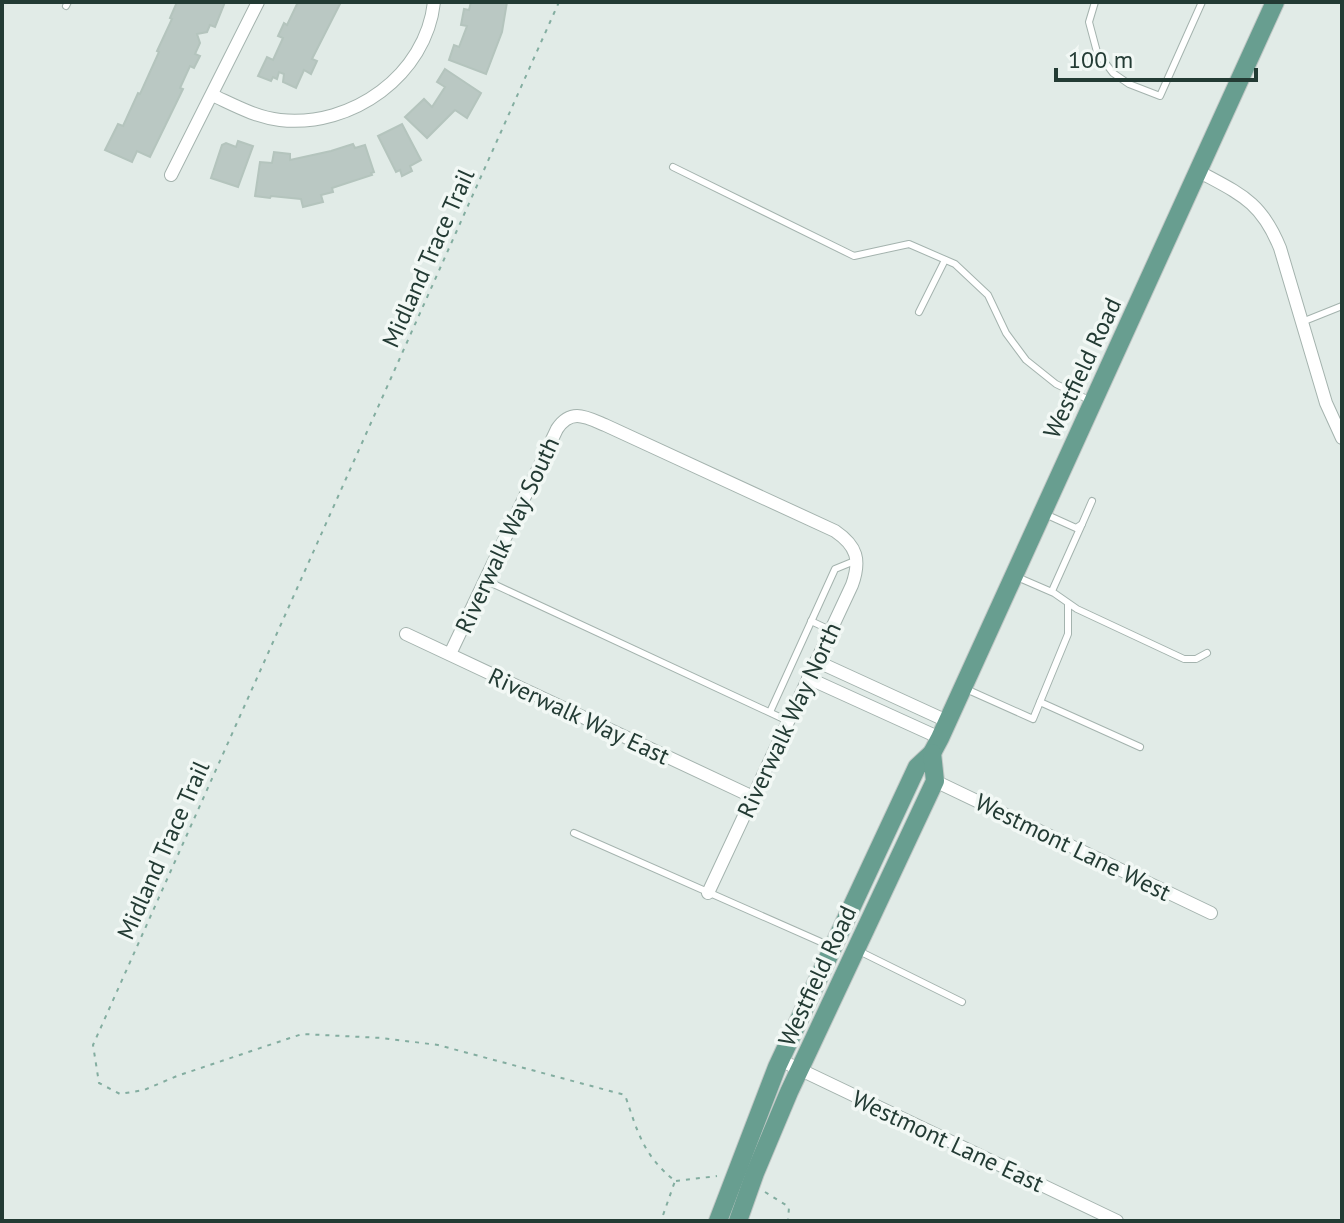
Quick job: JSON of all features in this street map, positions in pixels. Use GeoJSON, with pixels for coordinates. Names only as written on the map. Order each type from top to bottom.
{"type":"FeatureCollection","features":[{"type":"Feature","properties":{"kind":"main road","name":"Westfield Road"},"geometry":{"type":"LineString","coordinates":[[718,1221],[780,1060],[917,767],[940,737],[1275,2]]}},
{"type":"Feature","properties":{"kind":"main road"},"geometry":{"type":"LineString","coordinates":[[935,781],[940,737]]}},
{"type":"Feature","properties":{"kind":"main road","name":"Westfield Road"},"geometry":{"type":"LineString","coordinates":[[738,1221],[799,1070],[935,781]]}},
{"type":"Feature","properties":{"kind":"street"},"geometry":{"type":"LineString","coordinates":[[171,175],[258,2]]}},
{"type":"Feature","properties":{"kind":"street"},"geometry":{"type":"LineString","coordinates":[[212,95],[252,114],[281,120],[303,121],[346,112],[385,89],[401,74],[425,35],[434,2]]}},
{"type":"Feature","properties":{"kind":"street"},"geometry":{"type":"LineString","coordinates":[[1198,171],[1243,196],[1263,215],[1272,230],[1326,403],[1342,438]]}},
{"type":"Feature","properties":{"kind":"street","name":"Riverwalk Way South"},"geometry":{"type":"LineString","coordinates":[[450,654],[553,437],[561,422],[574,415],[594,420],[835,531],[851,545],[857,560]]}},
{"type":"Feature","properties":{"kind":"street","name":"Riverwalk Way North"},"geometry":{"type":"LineString","coordinates":[[708,893],[854,580],[857,560]]}},
{"type":"Feature","properties":{"kind":"street","name":"Riverwalk Way East"},"geometry":{"type":"LineString","coordinates":[[406,634],[753,797]]}},
{"type":"Feature","properties":{"kind":"street"},"geometry":{"type":"LineString","coordinates":[[816,661],[940,737]]}},
{"type":"Feature","properties":{"kind":"street"},"geometry":{"type":"LineString","coordinates":[[808,678],[940,737]]}},
{"type":"Feature","properties":{"kind":"street","name":"Westmont Lane West"},"geometry":{"type":"LineString","coordinates":[[935,781],[1211,913]]}},
{"type":"Feature","properties":{"kind":"street","name":"Westmont Lane East"},"geometry":{"type":"LineString","coordinates":[[780,1060],[1117,1221]]}},
{"type":"Feature","properties":{"kind":"lane"},"geometry":{"type":"LineString","coordinates":[[1095,2],[1089,22],[1097,52],[1113,73],[1129,84],[1160,96],[1202,2]]}},
{"type":"Feature","properties":{"kind":"lane"},"geometry":{"type":"LineString","coordinates":[[673,167],[854,256],[909,244],[955,264],[988,295],[1006,333],[1026,360],[1056,384],[1092,402]]}},
{"type":"Feature","properties":{"kind":"lane"},"geometry":{"type":"LineString","coordinates":[[919,312],[945,260]]}},
{"type":"Feature","properties":{"kind":"lane"},"geometry":{"type":"LineString","coordinates":[[1302,322],[1342,306]]}},
{"type":"Feature","properties":{"kind":"lane"},"geometry":{"type":"LineString","coordinates":[[1052,591],[1092,501]]}},
{"type":"Feature","properties":{"kind":"lane"},"geometry":{"type":"LineString","coordinates":[[1042,513],[1076,528],[1082,524]]}},
{"type":"Feature","properties":{"kind":"lane"},"geometry":{"type":"LineString","coordinates":[[770,712],[835,569],[857,560]]}},
{"type":"Feature","properties":{"kind":"lane"},"geometry":{"type":"LineString","coordinates":[[1013,575],[1052,591],[1068,604],[1184,659],[1196,659],[1207,653]]}},
{"type":"Feature","properties":{"kind":"lane"},"geometry":{"type":"LineString","coordinates":[[486,580],[788,721]]}},
{"type":"Feature","properties":{"kind":"lane"},"geometry":{"type":"LineString","coordinates":[[963,687],[1033,719],[1068,634],[1068,604]]}},
{"type":"Feature","properties":{"kind":"lane"},"geometry":{"type":"LineString","coordinates":[[811,621],[830,630]]}},
{"type":"Feature","properties":{"kind":"lane"},"geometry":{"type":"LineString","coordinates":[[1040,702],[1140,747]]}},
{"type":"Feature","properties":{"kind":"lane"},"geometry":{"type":"LineString","coordinates":[[574,833],[833,947]]}},
{"type":"Feature","properties":{"kind":"lane"},"geometry":{"type":"LineString","coordinates":[[856,950],[962,1002]]}},
{"type":"Feature","properties":{"kind":"path","name":"Midland Trace Trail"},"geometry":{"type":"LineString","coordinates":[[559,2],[93,1045],[99,1083],[120,1094],[144,1090],[302,1034],[382,1038],[438,1045],[625,1095],[641,1142],[658,1168],[675,1181]]}},
{"type":"Feature","properties":{"kind":"path"},"geometry":{"type":"LineString","coordinates":[[661,1221],[675,1181],[716,1176],[726,1179]]}},
{"type":"Feature","properties":{"kind":"path"},"geometry":{"type":"LineString","coordinates":[[765,1192],[789,1207],[788,1221]]}},
{"type":"Feature","properties":{"kind":"building"},"geometry":{"type":"Polygon","coordinates":[[[177,2],[225,2],[215,27],[210,25],[207,32],[197,34],[200,43],[195,54],[200,56],[194,68],[190,66],[180,88],[183,89],[150,157],[137,151],[132,162],[105,150],[118,124],[123,126],[140,94],[177,2]]]}},
{"type":"Feature","properties":{"kind":"building"},"geometry":{"type":"Polygon","coordinates":[[[298,2],[341,2],[312,59],[317,61],[311,74],[304,70],[296,88],[283,82],[284,74],[279,72],[277,79],[273,77],[271,81],[258,76],[267,57],[273,60],[283,38],[278,36],[298,2]]]}},
{"type":"Feature","properties":{"kind":"building"},"geometry":{"type":"Polygon","coordinates":[[[471,2],[507,2],[502,32],[486,74],[449,60],[454,45],[459,47],[467,26],[461,25],[464,9],[469,10],[471,2]]]}},
{"type":"Feature","properties":{"kind":"building"},"geometry":{"type":"Polygon","coordinates":[[[445,69],[481,93],[467,118],[455,110],[427,138],[405,117],[424,99],[432,107],[445,87],[437,82],[445,69]]]}},
{"type":"Feature","properties":{"kind":"building"},"geometry":{"type":"Polygon","coordinates":[[[402,124],[421,160],[410,166],[412,171],[402,176],[400,170],[396,172],[378,136],[402,124]]]}},
{"type":"Feature","properties":{"kind":"building"},"geometry":{"type":"Polygon","coordinates":[[[238,141],[253,146],[238,187],[211,178],[222,145],[226,143],[236,147],[238,141]]]}},
{"type":"Feature","properties":{"kind":"building"},"geometry":{"type":"Polygon","coordinates":[[[353,144],[355,148],[365,145],[374,172],[332,188],[333,192],[321,195],[323,202],[303,207],[301,199],[255,196],[260,162],[272,163],[274,152],[290,154],[290,160],[353,144]]]}}]}
